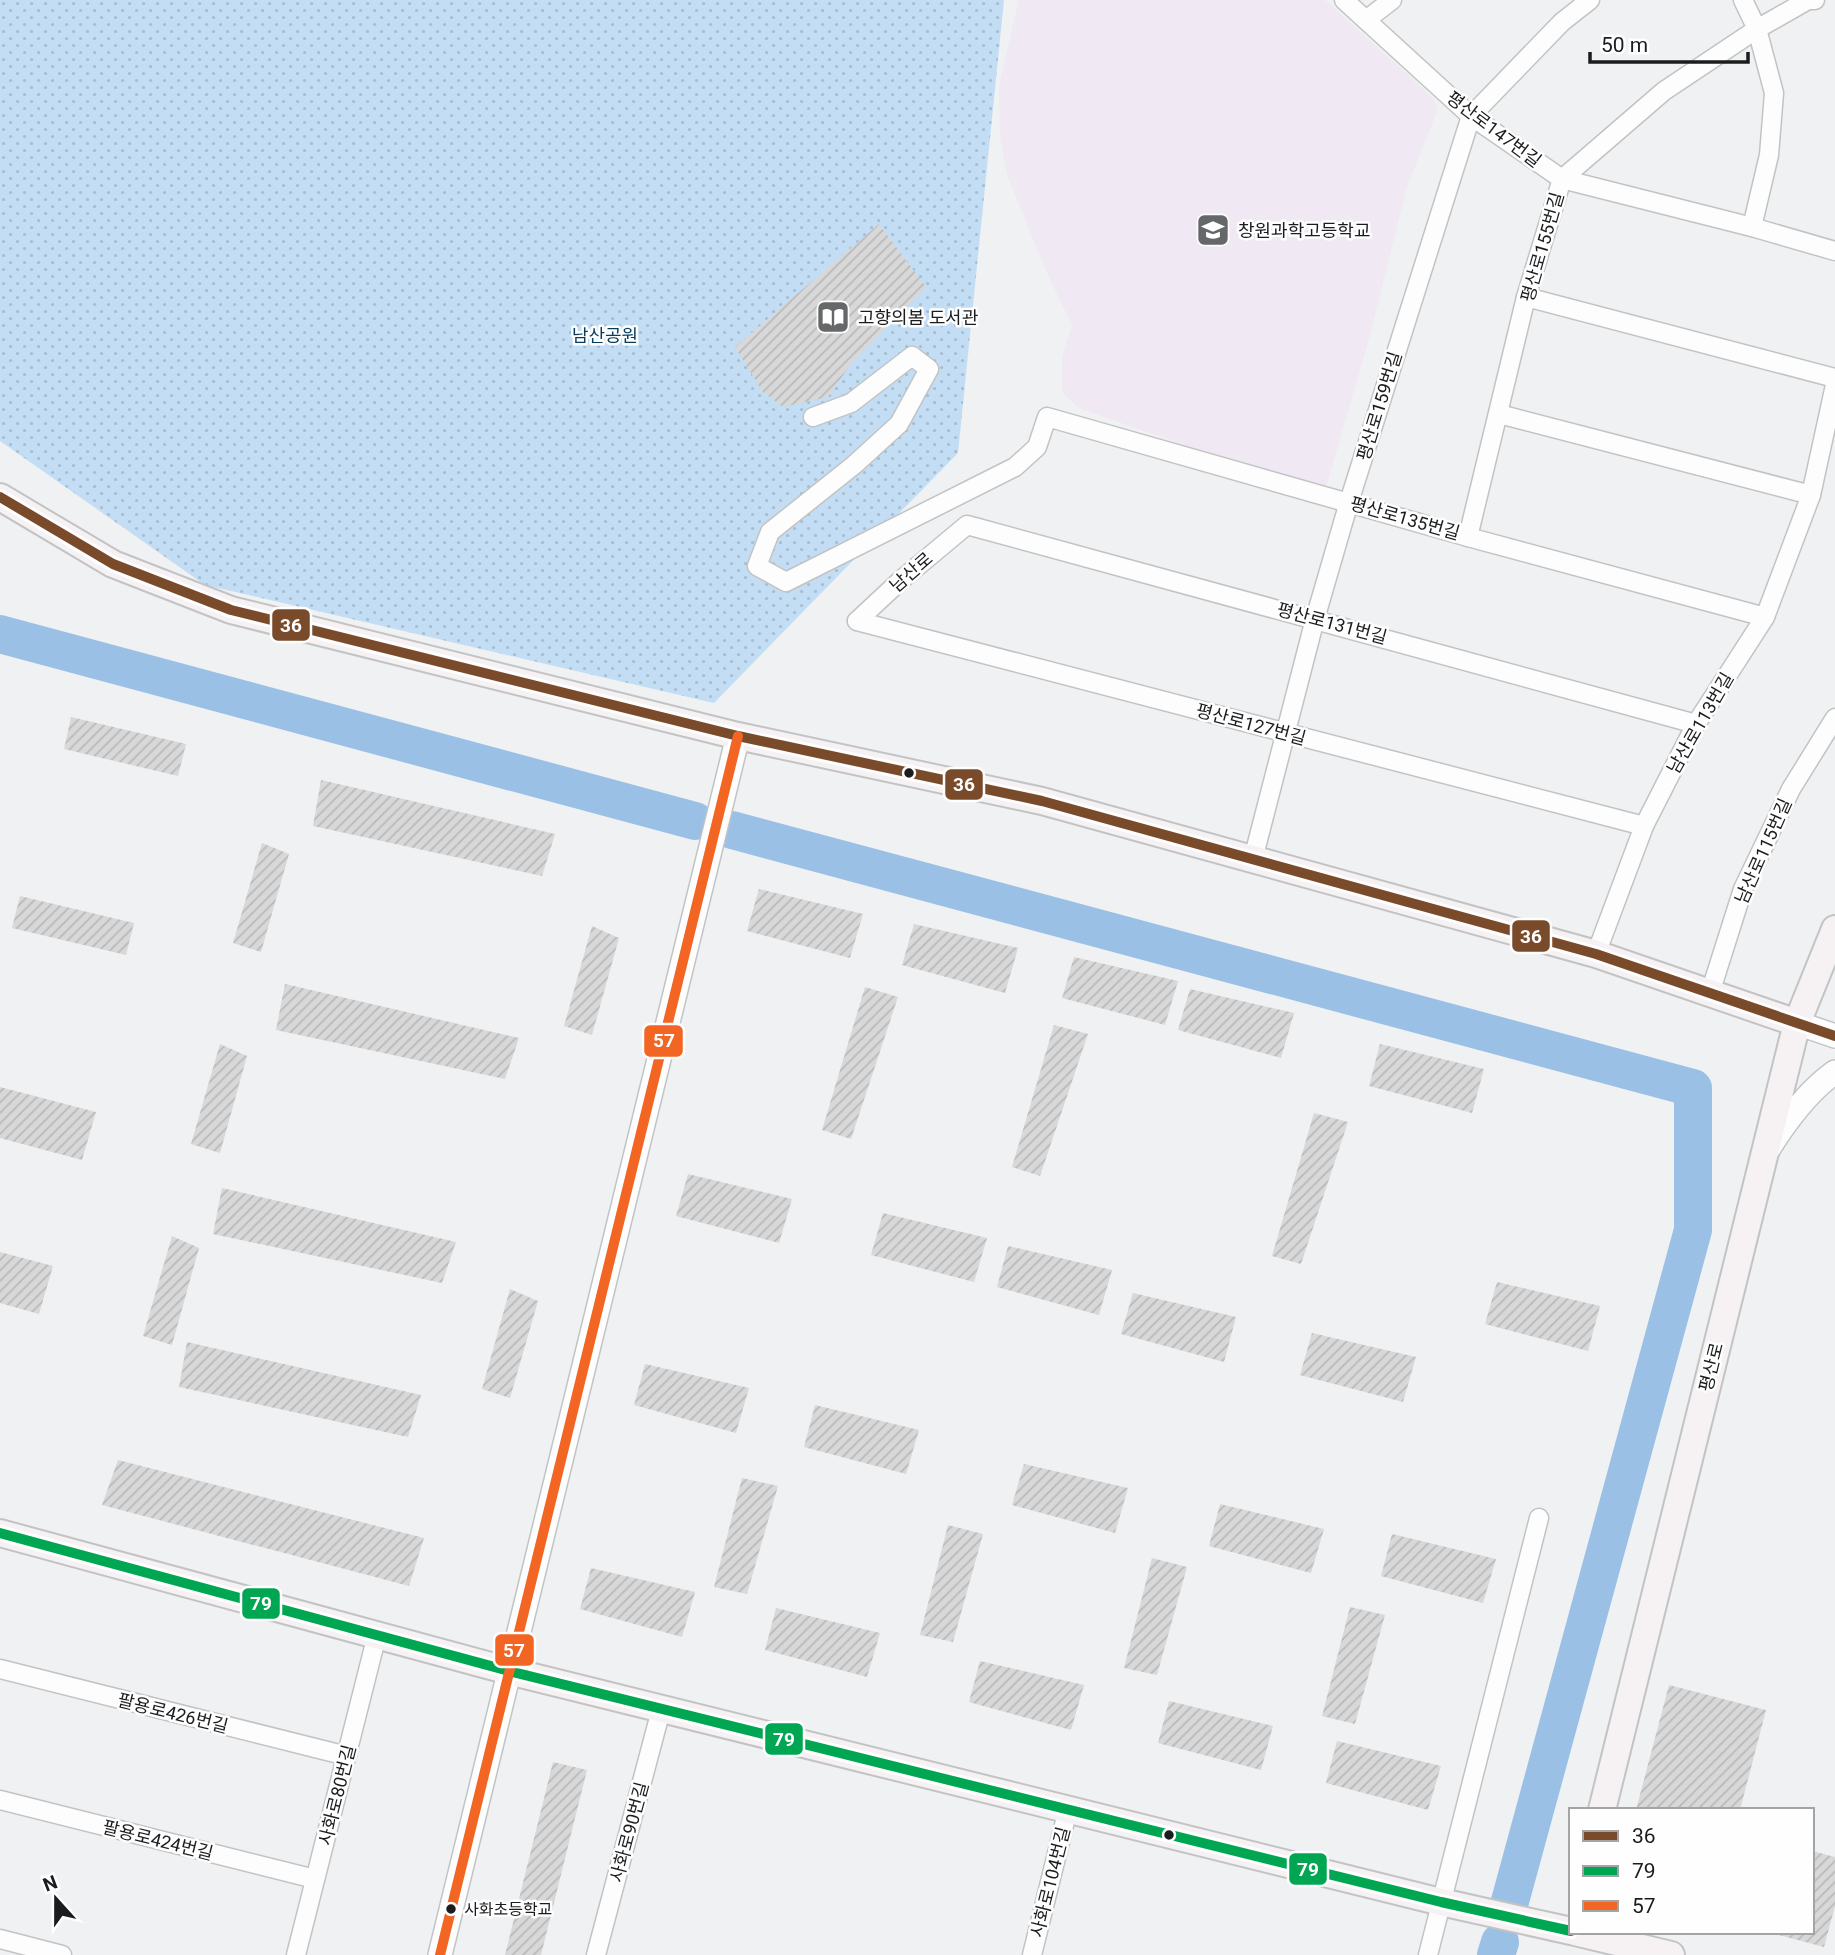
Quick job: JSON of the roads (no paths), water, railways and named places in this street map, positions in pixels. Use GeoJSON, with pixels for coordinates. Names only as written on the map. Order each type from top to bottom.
{"type":"FeatureCollection","features":[{"type":"Feature","properties":{"kind":"main road"},"geometry":{"type":"LineString","coordinates":[[0,497],[113,564],[231,610],[737,736],[1042,801],[1596,954],[1797,1023]]}},
{"type":"Feature","properties":{"kind":"main road","name":"평산로"},"geometry":{"type":"LineString","coordinates":[[1602,1808],[1797,1023],[1835,929]]}},
{"type":"Feature","properties":{"kind":"main road"},"geometry":{"type":"LineString","coordinates":[[1,1536],[661,1710],[1569,1931]]}},
{"type":"Feature","properties":{"kind":"main road"},"geometry":{"type":"LineString","coordinates":[[1566,1955],[1572,1934]]}},
{"type":"Feature","properties":{"kind":"main road"},"geometry":{"type":"LineString","coordinates":[[1582,1934],[1671,1955]]}},
{"type":"Feature","properties":{"kind":"street","name":"평산로147번길"},"geometry":{"type":"LineString","coordinates":[[1344,0],[1471,116],[1562,179],[1835,251]]}},
{"type":"Feature","properties":{"kind":"street"},"geometry":{"type":"LineString","coordinates":[[1366,20],[1392,0]]}},
{"type":"Feature","properties":{"kind":"street","name":"평산로159번길"},"geometry":{"type":"LineString","coordinates":[[1253,859],[1315,619],[1349,502],[1471,116],[1562,22],[1590,0]]}},
{"type":"Feature","properties":{"kind":"street"},"geometry":{"type":"LineString","coordinates":[[1743,0],[1757,29],[1774,93],[1769,155],[1752,227]]}},
{"type":"Feature","properties":{"kind":"street","name":"평산로155번길"},"geometry":{"type":"LineString","coordinates":[[1468,537],[1526,298],[1562,179],[1664,91],[1757,29],[1808,1],[1815,0]]}},
{"type":"Feature","properties":{"kind":"street"},"geometry":{"type":"LineString","coordinates":[[1526,298],[1835,378]]}},
{"type":"Feature","properties":{"kind":"street","name":"평산로135번길"},"geometry":{"type":"LineString","coordinates":[[813,417],[851,403],[912,356],[929,369],[899,424],[854,465],[769,532],[757,566],[786,582],[1015,467],[1037,447],[1047,417],[1468,537],[1765,617]]}},
{"type":"Feature","properties":{"kind":"street","name":"남산로113번길"},"geometry":{"type":"LineString","coordinates":[[1596,954],[1644,826],[1696,724],[1765,617],[1811,495],[1835,385]]}},
{"type":"Feature","properties":{"kind":"street"},"geometry":{"type":"LineString","coordinates":[[1499,414],[1811,495]]}},
{"type":"Feature","properties":{"kind":"street","name":"평산로131번길"},"geometry":{"type":"LineString","coordinates":[[967,525],[1696,724]]}},
{"type":"Feature","properties":{"kind":"street","name":"남산로"},"geometry":{"type":"LineString","coordinates":[[857,621],[967,525]]}},
{"type":"Feature","properties":{"kind":"street","name":"평산로127번길"},"geometry":{"type":"LineString","coordinates":[[857,621],[1644,826]]}},
{"type":"Feature","properties":{"kind":"street","name":"남산로115번길"},"geometry":{"type":"LineString","coordinates":[[1710,993],[1743,889],[1791,789],[1835,718]]}},
{"type":"Feature","properties":{"kind":"street"},"geometry":{"type":"LineString","coordinates":[[440,1955],[737,736]]}},
{"type":"Feature","properties":{"kind":"street"},"geometry":{"type":"LineString","coordinates":[[1797,1023],[1835,1020]]}},
{"type":"Feature","properties":{"kind":"street"},"geometry":{"type":"LineString","coordinates":[[1797,1023],[1835,1036]]}},
{"type":"Feature","properties":{"kind":"street"},"geometry":{"type":"LineString","coordinates":[[1762,1160],[1781,1129],[1806,1099],[1835,1072]]}},
{"type":"Feature","properties":{"kind":"street"},"geometry":{"type":"LineString","coordinates":[[1427,1955],[1539,1518]]}},
{"type":"Feature","properties":{"kind":"street","name":"사화로80번길"},"geometry":{"type":"LineString","coordinates":[[296,1955],[377,1635]]}},
{"type":"Feature","properties":{"kind":"street","name":"팔용로426번길"},"geometry":{"type":"LineString","coordinates":[[0,1669],[346,1756]]}},
{"type":"Feature","properties":{"kind":"street","name":"사화로90번길"},"geometry":{"type":"LineString","coordinates":[[596,1955],[661,1710]]}},
{"type":"Feature","properties":{"kind":"street","name":"팔용로424번길"},"geometry":{"type":"LineString","coordinates":[[0,1800],[315,1880]]}},
{"type":"Feature","properties":{"kind":"street","name":"사화로104번길"},"geometry":{"type":"LineString","coordinates":[[1032,1955],[1068,1809]]}},
{"type":"Feature","properties":{"kind":"street"},"geometry":{"type":"LineString","coordinates":[[0,1939],[62,1955]]}},
{"type":"Feature","properties":{"kind":"waterway"},"geometry":{"type":"LineString","coordinates":[[0,634],[695,821]]}},
{"type":"Feature","properties":{"kind":"waterway"},"geometry":{"type":"LineString","coordinates":[[732,830],[1693,1088],[1693,1230],[1509,1905]]}},
{"type":"Feature","properties":{"kind":"waterway"},"geometry":{"type":"LineString","coordinates":[[1496,1955],[1500,1942]]}},
{"type":"Feature","properties":{"kind":"place","name":"창원과학고등학교"},"geometry":{"type":"Point","coordinates":[1213,230]}},
{"type":"Feature","properties":{"kind":"place","name":"고향의봄 도서관"},"geometry":{"type":"Point","coordinates":[833,317]}},
{"type":"Feature","properties":{"kind":"place","name":"사화초등학교"},"geometry":{"type":"Point","coordinates":[451,1909]}},
{"type":"Feature","properties":{"kind":"park label","name":"남산공원"},"geometry":{"type":"Point","coordinates":[605,335]}}]}
